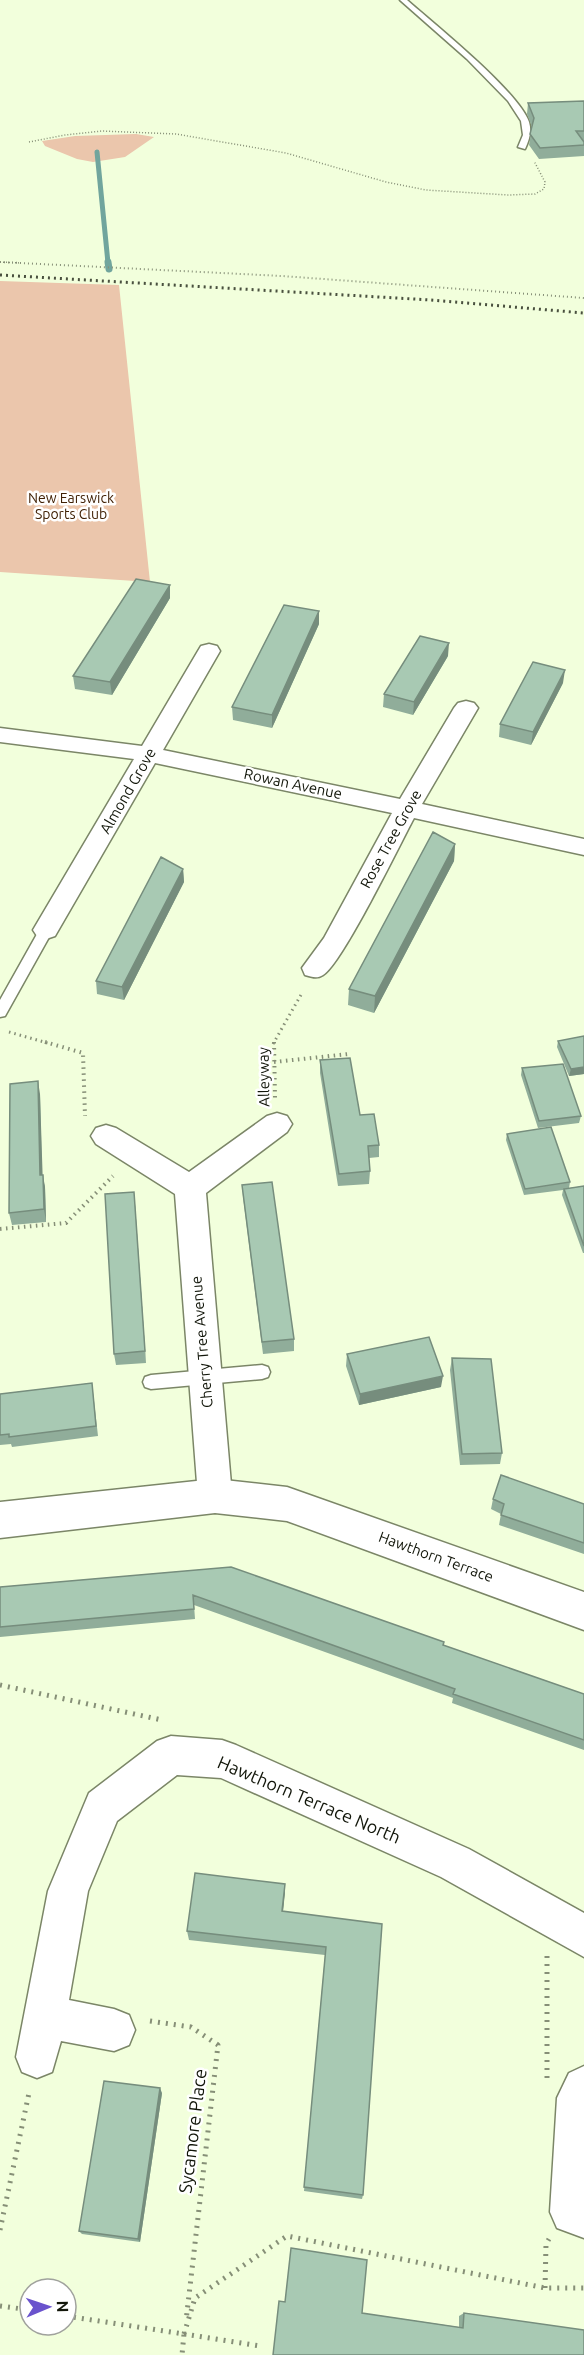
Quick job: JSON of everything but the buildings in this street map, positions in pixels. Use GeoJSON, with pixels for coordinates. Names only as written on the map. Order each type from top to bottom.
{"type":"FeatureCollection","features":[{"type":"Feature","properties":{"kind":"street","name":"Almond Grove"},"geometry":{"type":"LineString","coordinates":[[46,930],[209,651]]}},
{"type":"Feature","properties":{"kind":"street","name":"Rose Tree Grove"},"geometry":{"type":"LineString","coordinates":[[315,968],[334,944],[407,809],[466,708]]}},
{"type":"Feature","properties":{"kind":"street","name":"Rowan Avenue"},"geometry":{"type":"LineString","coordinates":[[0,735],[149,754],[584,847]]}},
{"type":"Feature","properties":{"kind":"street"},"geometry":{"type":"LineString","coordinates":[[106,1136],[190,1188],[277,1125]]}},
{"type":"Feature","properties":{"kind":"street","name":"Cherry Tree Avenue"},"geometry":{"type":"LineString","coordinates":[[190,1188],[214,1496]]}},
{"type":"Feature","properties":{"kind":"street","name":"Hawthorn Terrace"},"geometry":{"type":"LineString","coordinates":[[0,1520],[214,1496],[287,1504],[584,1611]]}},
{"type":"Feature","properties":{"kind":"street"},"geometry":{"type":"LineString","coordinates":[[36,2057],[69,1891],[103,1807],[171,1755]]}},
{"type":"Feature","properties":{"kind":"street","name":"Hawthorn Terrace North"},"geometry":{"type":"LineString","coordinates":[[171,1755],[222,1759],[455,1863],[584,1936]]}},
{"type":"Feature","properties":{"kind":"street"},"geometry":{"type":"LineString","coordinates":[[45,2017],[114,2030]]}},
{"type":"Feature","properties":{"kind":"street"},"geometry":{"type":"LineString","coordinates":[[584,2088],[579,2098],[573,2212],[584,2215]]}},
{"type":"Feature","properties":{"kind":"lane"},"geometry":{"type":"LineString","coordinates":[[403,0],[469,58],[511,100],[525,121],[527,135],[522,147]]}},
{"type":"Feature","properties":{"kind":"lane"},"geometry":{"type":"LineString","coordinates":[[0,1012],[46,930]]}},
{"type":"Feature","properties":{"kind":"lane"},"geometry":{"type":"LineString","coordinates":[[152,1382],[262,1372]]}},
{"type":"Feature","properties":{"kind":"path"},"geometry":{"type":"LineString","coordinates":[[29,142],[86,134],[137,132],[180,134],[275,150],[426,190],[535,194],[544,189],[544,182],[538,166],[522,147]]}},
{"type":"Feature","properties":{"kind":"path"},"geometry":{"type":"LineString","coordinates":[[0,262],[282,276],[584,298]]}},
{"type":"Feature","properties":{"kind":"path","name":"Alleyway"},"geometry":{"type":"LineString","coordinates":[[277,1125],[272,1045],[315,968]]}},
{"type":"Feature","properties":{"kind":"path"},"geometry":{"type":"LineString","coordinates":[[0,1030],[83,1053],[86,1119],[106,1136]]}},
{"type":"Feature","properties":{"kind":"path"},"geometry":{"type":"LineString","coordinates":[[274,1062],[350,1054]]}},
{"type":"Feature","properties":{"kind":"path"},"geometry":{"type":"LineString","coordinates":[[0,1229],[66,1223],[135,1154]]}},
{"type":"Feature","properties":{"kind":"path"},"geometry":{"type":"LineString","coordinates":[[0,1685],[162,1720],[171,1755]]}},
{"type":"Feature","properties":{"kind":"path","name":"Sycamore Place"},"geometry":{"type":"LineString","coordinates":[[114,2030],[132,2018],[191,2027],[218,2044],[182,2355]]}},
{"type":"Feature","properties":{"kind":"path"},"geometry":{"type":"LineString","coordinates":[[0,2230],[36,2057]]}},
{"type":"Feature","properties":{"kind":"path"},"geometry":{"type":"LineString","coordinates":[[184,2334],[195,2298],[287,2236],[545,2288],[584,2288]]}},
{"type":"Feature","properties":{"kind":"path"},"geometry":{"type":"LineString","coordinates":[[0,2306],[18,2308]]}},
{"type":"Feature","properties":{"kind":"path"},"geometry":{"type":"LineString","coordinates":[[78,2318],[260,2346]]}},
{"type":"Feature","properties":{"kind":"green space"},"geometry":{"type":"Polygon","coordinates":[[[136,134],[154,137],[125,157],[93,162],[77,159],[45,146],[42,141],[75,136],[136,134]]]}},
{"type":"Feature","properties":{"kind":"green space","name":"New Earswick Sports Club"},"geometry":{"type":"Polygon","coordinates":[[[0,281],[119,285],[150,582],[0,572],[0,281]]]}},
{"type":"Feature","properties":{"kind":"waterway"},"geometry":{"type":"LineString","coordinates":[[97,152],[108,263]]}},
{"type":"Feature","properties":{"kind":"waterway"},"geometry":{"type":"LineString","coordinates":[[108,262],[109,269]]}},
{"type":"Feature","properties":{"kind":"railway"},"geometry":{"type":"LineString","coordinates":[[0,275],[431,300],[584,313]]}}]}
